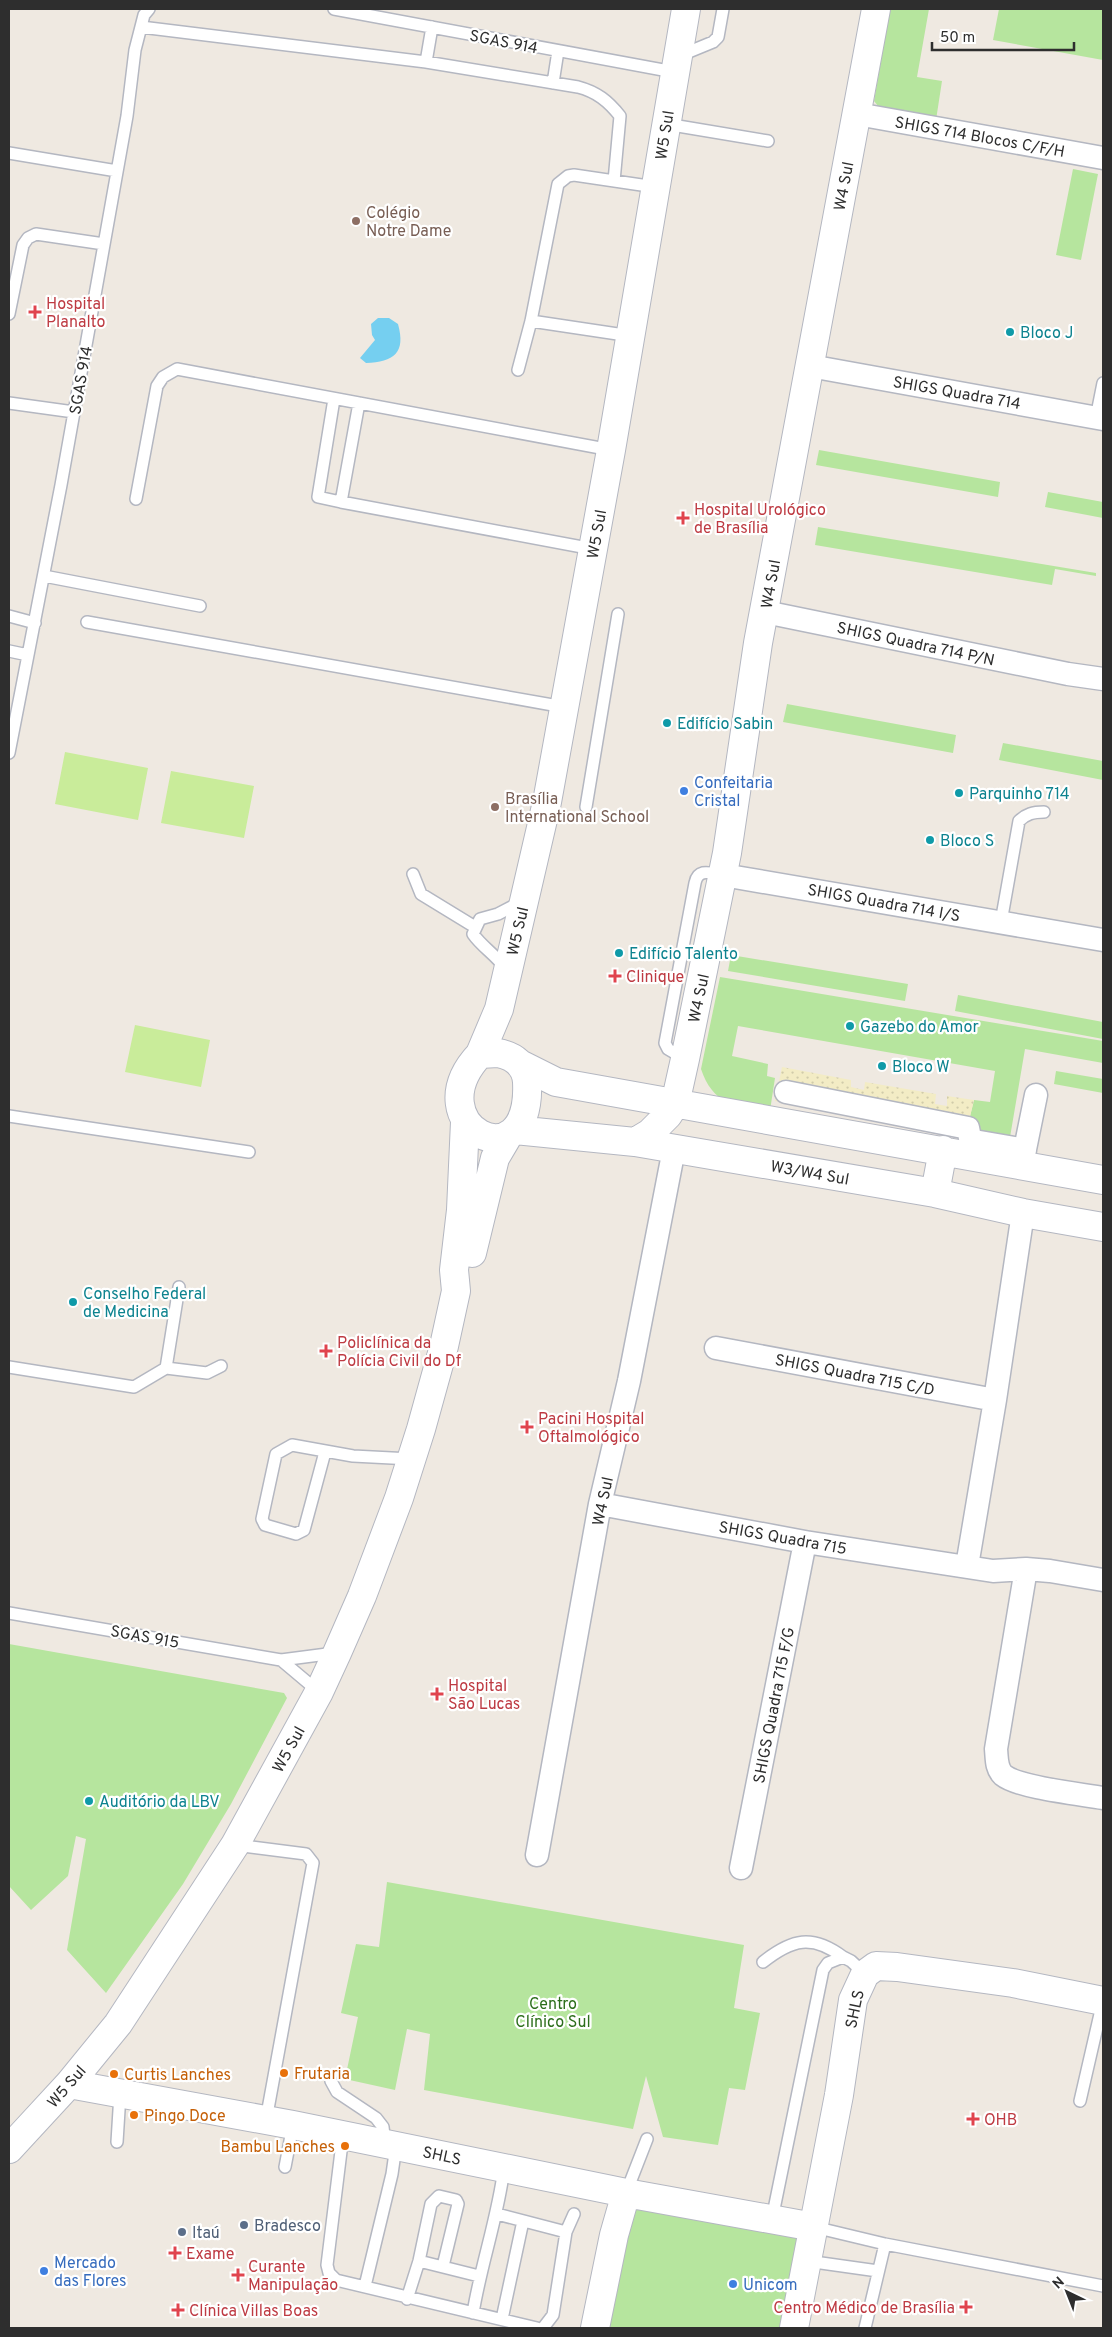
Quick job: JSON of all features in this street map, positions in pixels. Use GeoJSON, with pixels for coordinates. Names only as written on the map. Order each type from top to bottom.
{"type":"FeatureCollection","features":[{"type":"Feature","properties":{"kind":"main road","name":"W5 Sul"},"geometry":{"type":"LineString","coordinates":[[480,1054],[499,1009],[547,802],[631,336],[686,9]]}},
{"type":"Feature","properties":{"kind":"main road","name":"W4 Sul"},"geometry":{"type":"LineString","coordinates":[[635,1142],[650,1134],[675,1104],[685,1058],[723,875],[758,642],[876,9]]}},
{"type":"Feature","properties":{"kind":"main road"},"geometry":{"type":"LineString","coordinates":[[522,1065],[527,1077],[527,1090],[522,1117],[512,1133],[496,1139],[476,1132],[465,1122],[460,1097],[463,1080],[470,1065],[480,1054],[507,1055],[522,1065],[556,1082],[943,1150],[1023,1157],[1103,1180]]}},
{"type":"Feature","properties":{"kind":"main road"},"geometry":{"type":"LineString","coordinates":[[685,1058],[686,1078],[691,1090],[699,1101],[713,1110]]}},
{"type":"Feature","properties":{"kind":"main road","name":"W5 Sul"},"geometry":{"type":"LineString","coordinates":[[9,2149],[69,2084],[118,2024],[235,1845],[319,1692],[337,1653],[362,1596],[411,1459],[444,1346],[456,1291],[454,1270],[461,1210],[465,1122]]}},
{"type":"Feature","properties":{"kind":"main road","name":"W5 Sul"},"geometry":{"type":"LineString","coordinates":[[456,1291],[466,1274],[495,1158],[512,1133]]}},
{"type":"Feature","properties":{"kind":"main road","name":"W3/W4 Sul"},"geometry":{"type":"LineString","coordinates":[[512,1133],[635,1142],[674,1148],[935,1193],[1023,1213],[1103,1227]]}},
{"type":"Feature","properties":{"kind":"main road"},"geometry":{"type":"LineString","coordinates":[[935,1193],[943,1150]]}},
{"type":"Feature","properties":{"kind":"main road","name":"SHLS"},"geometry":{"type":"LineString","coordinates":[[794,2328],[839,2095],[853,2000],[864,1974],[876,1966],[897,1967],[1013,1983],[1103,2001]]}},
{"type":"Feature","properties":{"kind":"main road","name":"SHLS"},"geometry":{"type":"LineString","coordinates":[[69,2084],[293,2125],[626,2193],[814,2227]]}},
{"type":"Feature","properties":{"kind":"main road"},"geometry":{"type":"LineString","coordinates":[[595,2328],[614,2235],[626,2193]]}},
{"type":"Feature","properties":{"kind":"street","name":"SHIGS 714 Blocos C/F/H"},"geometry":{"type":"LineString","coordinates":[[856,114],[1103,158]]}},
{"type":"Feature","properties":{"kind":"street","name":"SHIGS Quadra 714"},"geometry":{"type":"LineString","coordinates":[[810,366],[1100,419]]}},
{"type":"Feature","properties":{"kind":"street","name":"SHIGS Quadra 714 P/N"},"geometry":{"type":"LineString","coordinates":[[765,612],[1068,674],[1103,679]]}},
{"type":"Feature","properties":{"kind":"street","name":"SHIGS Quadra 714 I/S"},"geometry":{"type":"LineString","coordinates":[[723,875],[1103,940]]}},
{"type":"Feature","properties":{"kind":"street"},"geometry":{"type":"LineString","coordinates":[[786,1092],[968,1128],[970,1138],[974,1141],[1023,1157],[1036,1094]]}},
{"type":"Feature","properties":{"kind":"street","name":"W4 Sul"},"geometry":{"type":"LineString","coordinates":[[537,1855],[600,1504],[629,1381],[674,1148]]}},
{"type":"Feature","properties":{"kind":"street"},"geometry":{"type":"LineString","coordinates":[[966,1566],[995,1400],[1023,1213]]}},
{"type":"Feature","properties":{"kind":"street","name":"SHIGS Quadra 715 C/D"},"geometry":{"type":"LineString","coordinates":[[716,1348],[995,1400]]}},
{"type":"Feature","properties":{"kind":"street","name":"SHIGS Quadra 715"},"geometry":{"type":"LineString","coordinates":[[600,1504],[805,1542],[993,1571],[1026,1569],[1103,1580]]}},
{"type":"Feature","properties":{"kind":"street","name":"SHIGS Quadra 715 F/G"},"geometry":{"type":"LineString","coordinates":[[741,1868],[805,1542]]}},
{"type":"Feature","properties":{"kind":"street"},"geometry":{"type":"LineString","coordinates":[[1026,1569],[996,1749],[998,1768],[1006,1777],[1019,1782],[1103,1798]]}},
{"type":"Feature","properties":{"kind":"lane","name":"SGAS 914"},"geometry":{"type":"LineString","coordinates":[[9,746],[35,623],[74,412],[117,171],[140,27],[149,9]]}},
{"type":"Feature","properties":{"kind":"lane","name":"SGAS 914"},"geometry":{"type":"LineString","coordinates":[[334,9],[558,50],[676,64]]}},
{"type":"Feature","properties":{"kind":"lane"},"geometry":{"type":"LineString","coordinates":[[676,64],[713,42],[718,37],[723,9]]}},
{"type":"Feature","properties":{"kind":"lane"},"geometry":{"type":"LineString","coordinates":[[140,27],[426,62],[593,91],[612,105],[620,116],[614,181]]}},
{"type":"Feature","properties":{"kind":"lane"},"geometry":{"type":"LineString","coordinates":[[426,62],[432,27]]}},
{"type":"Feature","properties":{"kind":"lane"},"geometry":{"type":"LineString","coordinates":[[553,83],[558,50]]}},
{"type":"Feature","properties":{"kind":"lane"},"geometry":{"type":"LineString","coordinates":[[666,124],[768,141]]}},
{"type":"Feature","properties":{"kind":"lane"},"geometry":{"type":"LineString","coordinates":[[9,153],[117,171]]}},
{"type":"Feature","properties":{"kind":"lane"},"geometry":{"type":"LineString","coordinates":[[518,370],[531,321],[558,184],[568,176],[574,175],[655,187]]}},
{"type":"Feature","properties":{"kind":"lane"},"geometry":{"type":"LineString","coordinates":[[9,314],[23,244],[28,238],[36,234],[104,244]]}},
{"type":"Feature","properties":{"kind":"lane"},"geometry":{"type":"LineString","coordinates":[[531,321],[631,336]]}},
{"type":"Feature","properties":{"kind":"lane"},"geometry":{"type":"LineString","coordinates":[[136,499],[157,386],[169,372],[177,369],[611,450]]}},
{"type":"Feature","properties":{"kind":"lane"},"geometry":{"type":"LineString","coordinates":[[1100,419],[1103,383]]}},
{"type":"Feature","properties":{"kind":"lane"},"geometry":{"type":"LineString","coordinates":[[334,399],[318,496],[341,502],[593,549]]}},
{"type":"Feature","properties":{"kind":"lane"},"geometry":{"type":"LineString","coordinates":[[9,403],[74,412]]}},
{"type":"Feature","properties":{"kind":"lane"},"geometry":{"type":"LineString","coordinates":[[341,502],[359,404]]}},
{"type":"Feature","properties":{"kind":"lane"},"geometry":{"type":"LineString","coordinates":[[44,576],[200,606]]}},
{"type":"Feature","properties":{"kind":"lane"},"geometry":{"type":"LineString","coordinates":[[586,807],[618,614]]}},
{"type":"Feature","properties":{"kind":"lane"},"geometry":{"type":"LineString","coordinates":[[9,616],[35,623]]}},
{"type":"Feature","properties":{"kind":"lane"},"geometry":{"type":"LineString","coordinates":[[88,622],[564,707]]}},
{"type":"Feature","properties":{"kind":"lane"},"geometry":{"type":"LineString","coordinates":[[9,652],[28,655]]}},
{"type":"Feature","properties":{"kind":"lane"},"geometry":{"type":"LineString","coordinates":[[1001,922],[1019,821],[1025,815],[1044,812]]}},
{"type":"Feature","properties":{"kind":"lane"},"geometry":{"type":"LineString","coordinates":[[413,874],[421,894],[475,927]]}},
{"type":"Feature","properties":{"kind":"lane"},"geometry":{"type":"LineString","coordinates":[[508,972],[500,959],[478,941],[474,934],[475,927],[480,919],[498,914],[525,900]]}},
{"type":"Feature","properties":{"kind":"lane"},"geometry":{"type":"LineString","coordinates":[[9,1116],[248,1152]]}},
{"type":"Feature","properties":{"kind":"lane"},"geometry":{"type":"LineString","coordinates":[[166,1368],[179,1287]]}},
{"type":"Feature","properties":{"kind":"lane"},"geometry":{"type":"LineString","coordinates":[[9,1367],[134,1387],[166,1368],[207,1373],[221,1366]]}},
{"type":"Feature","properties":{"kind":"lane"},"geometry":{"type":"LineString","coordinates":[[325,1452],[304,1530],[296,1534],[265,1525],[262,1519],[276,1454],[292,1445],[353,1456],[411,1459]]}},
{"type":"Feature","properties":{"kind":"lane","name":"SGAS 915"},"geometry":{"type":"LineString","coordinates":[[9,1613],[281,1660],[337,1653]]}},
{"type":"Feature","properties":{"kind":"lane"},"geometry":{"type":"LineString","coordinates":[[281,1660],[319,1692]]}},
{"type":"Feature","properties":{"kind":"lane"},"geometry":{"type":"LineString","coordinates":[[235,1845],[306,1854],[313,1863],[266,2120]]}},
{"type":"Feature","properties":{"kind":"lane"},"geometry":{"type":"LineString","coordinates":[[763,1962],[784,1947],[807,1942],[823,1944],[851,1961],[864,1974]]}},
{"type":"Feature","properties":{"kind":"lane"},"geometry":{"type":"LineString","coordinates":[[772,2219],[823,1970],[828,1963],[843,1957]]}},
{"type":"Feature","properties":{"kind":"lane"},"geometry":{"type":"LineString","coordinates":[[1080,2101],[1103,2001]]}},
{"type":"Feature","properties":{"kind":"lane"},"geometry":{"type":"LineString","coordinates":[[331,2081],[337,2092],[376,2118],[383,2127],[390,2144],[392,2174],[365,2286]]}},
{"type":"Feature","properties":{"kind":"lane"},"geometry":{"type":"LineString","coordinates":[[116,2142],[120,2094]]}},
{"type":"Feature","properties":{"kind":"lane"},"geometry":{"type":"LineString","coordinates":[[285,2167],[293,2125]]}},
{"type":"Feature","properties":{"kind":"lane"},"geometry":{"type":"LineString","coordinates":[[343,2135],[327,2265],[329,2273],[336,2280],[537,2328]]}},
{"type":"Feature","properties":{"kind":"lane"},"geometry":{"type":"LineString","coordinates":[[626,2193],[647,2139]]}},
{"type":"Feature","properties":{"kind":"lane"},"geometry":{"type":"LineString","coordinates":[[473,2313],[479,2276],[497,2214],[504,2168]]}},
{"type":"Feature","properties":{"kind":"lane"},"geometry":{"type":"LineString","coordinates":[[407,2298],[419,2261],[431,2204],[439,2196],[456,2200],[458,2204],[443,2266]]}},
{"type":"Feature","properties":{"kind":"lane"},"geometry":{"type":"LineString","coordinates":[[497,2214],[566,2232]]}},
{"type":"Feature","properties":{"kind":"lane"},"geometry":{"type":"LineString","coordinates":[[543,2328],[553,2315],[566,2232],[574,2214]]}},
{"type":"Feature","properties":{"kind":"lane"},"geometry":{"type":"LineString","coordinates":[[502,2320],[523,2221]]}},
{"type":"Feature","properties":{"kind":"lane"},"geometry":{"type":"LineString","coordinates":[[814,2227],[884,2244],[1103,2286]]}},
{"type":"Feature","properties":{"kind":"lane"},"geometry":{"type":"LineString","coordinates":[[865,2328],[884,2244]]}},
{"type":"Feature","properties":{"kind":"lane"},"geometry":{"type":"LineString","coordinates":[[807,2260],[878,2271]]}},
{"type":"Feature","properties":{"kind":"lane"},"geometry":{"type":"LineString","coordinates":[[419,2261],[479,2276]]}},
{"type":"Feature","properties":{"kind":"green space"},"geometry":{"type":"Polygon","coordinates":[[[890,9],[929,9],[917,77],[942,81],[936,120],[883,112],[874,101],[890,9]]]}},
{"type":"Feature","properties":{"kind":"green space"},"geometry":{"type":"Polygon","coordinates":[[[999,9],[1103,9],[1103,60],[993,40],[999,9]]]}},
{"type":"Feature","properties":{"kind":"green space"},"geometry":{"type":"Polygon","coordinates":[[[1073,169],[1098,174],[1081,260],[1056,255],[1073,169]]]}},
{"type":"Feature","properties":{"kind":"green space"},"geometry":{"type":"Polygon","coordinates":[[[819,450],[1000,482],[998,497],[816,465],[819,450]]]}},
{"type":"Feature","properties":{"kind":"green space"},"geometry":{"type":"Polygon","coordinates":[[[1048,492],[1103,502],[1103,518],[1045,507],[1048,492]]]}},
{"type":"Feature","properties":{"kind":"green space"},"geometry":{"type":"Polygon","coordinates":[[[818,527],[1096,573],[1096,576],[1055,569],[1052,585],[815,545],[818,527]]]}},
{"type":"Feature","properties":{"kind":"green space"},"geometry":{"type":"Polygon","coordinates":[[[787,704],[956,735],[953,753],[783,722],[787,704]]]}},
{"type":"Feature","properties":{"kind":"green space"},"geometry":{"type":"Polygon","coordinates":[[[1003,743],[1103,761],[1103,780],[999,760],[1003,743]]]}},
{"type":"Feature","properties":{"kind":"green space"},"geometry":{"type":"Polygon","coordinates":[[[65,752],[148,768],[138,820],[55,804],[65,752]]]}},
{"type":"Feature","properties":{"kind":"green space"},"geometry":{"type":"Polygon","coordinates":[[[171,771],[254,786],[244,838],[161,823],[171,771]]]}},
{"type":"Feature","properties":{"kind":"green space"},"geometry":{"type":"Polygon","coordinates":[[[731,955],[908,984],[905,1001],[728,971],[731,955]]]}},
{"type":"Feature","properties":{"kind":"green space"},"geometry":{"type":"Polygon","coordinates":[[[720,977],[1103,1041],[1103,1063],[1025,1049],[1009,1143],[965,1137],[974,1100],[990,1102],[995,1071],[738,1026],[732,1056],[768,1064],[767,1076],[775,1078],[769,1117],[736,1106],[719,1097],[706,1081],[701,1069],[720,977]]]}},
{"type":"Feature","properties":{"kind":"green space"},"geometry":{"type":"Polygon","coordinates":[[[958,995],[1103,1022],[1103,1039],[955,1011],[958,995]]]}},
{"type":"Feature","properties":{"kind":"green space"},"geometry":{"type":"Polygon","coordinates":[[[135,1025],[210,1040],[201,1087],[125,1072],[135,1025]]]}},
{"type":"Feature","properties":{"kind":"green space"},"geometry":{"type":"Polygon","coordinates":[[[1056,1071],[1103,1079],[1103,1093],[1054,1084],[1056,1071]]]}},
{"type":"Feature","properties":{"kind":"green space"},"geometry":{"type":"Polygon","coordinates":[[[9,1644],[284,1693],[287,1698],[231,1804],[183,1884],[106,1993],[67,1950],[86,1839],[76,1836],[68,1876],[31,1910],[9,1886],[9,1644]]]}},
{"type":"Feature","properties":{"kind":"green space","name":"Centro Clínico Sul"},"geometry":{"type":"Polygon","coordinates":[[[387,1882],[744,1945],[734,2008],[760,2013],[745,2090],[729,2088],[718,2145],[663,2137],[646,2076],[633,2129],[424,2090],[430,2034],[407,2029],[395,2090],[345,2079],[358,2017],[341,2013],[356,1944],[379,1947],[387,1882]]]}},
{"type":"Feature","properties":{"kind":"green space"},"geometry":{"type":"Polygon","coordinates":[[[626,2193],[814,2227],[794,2328],[598,2328],[626,2193]]]}},
{"type":"Feature","properties":{"kind":"sand"},"geometry":{"type":"Polygon","coordinates":[[[782,1067],[851,1080],[851,1087],[864,1090],[865,1082],[936,1094],[935,1104],[947,1106],[947,1096],[974,1100],[965,1137],[775,1101],[782,1067]]]}},
{"type":"Feature","properties":{"kind":"water"},"geometry":{"type":"Polygon","coordinates":[[[378,318],[389,318],[398,324],[400,334],[399,349],[391,358],[384,361],[366,363],[360,358],[375,340],[372,335],[371,324],[378,318]]]}},
{"type":"Feature","properties":{"kind":"place","name":"Colégio Notre Dame"},"geometry":{"type":"Point","coordinates":[356,221]}},
{"type":"Feature","properties":{"kind":"place","name":"Hospital Planalto"},"geometry":{"type":"Point","coordinates":[35,312]}},
{"type":"Feature","properties":{"kind":"place","name":"Bloco J"},"geometry":{"type":"Point","coordinates":[1010,332]}},
{"type":"Feature","properties":{"kind":"place","name":"Hospital Urológico de Brasília"},"geometry":{"type":"Point","coordinates":[683,518]}},
{"type":"Feature","properties":{"kind":"place","name":"Edifício Sabin"},"geometry":{"type":"Point","coordinates":[667,723]}},
{"type":"Feature","properties":{"kind":"place","name":"Confeitaria Cristal"},"geometry":{"type":"Point","coordinates":[684,791]}},
{"type":"Feature","properties":{"kind":"place","name":"Parquinho 714"},"geometry":{"type":"Point","coordinates":[959,793]}},
{"type":"Feature","properties":{"kind":"place","name":"Brasília International School"},"geometry":{"type":"Point","coordinates":[495,807]}},
{"type":"Feature","properties":{"kind":"place","name":"Bloco S"},"geometry":{"type":"Point","coordinates":[930,840]}},
{"type":"Feature","properties":{"kind":"place","name":"Edifício Talento"},"geometry":{"type":"Point","coordinates":[619,953]}},
{"type":"Feature","properties":{"kind":"place","name":"Clinique"},"geometry":{"type":"Point","coordinates":[615,976]}},
{"type":"Feature","properties":{"kind":"place","name":"Gazebo do Amor"},"geometry":{"type":"Point","coordinates":[850,1026]}},
{"type":"Feature","properties":{"kind":"place","name":"Bloco W"},"geometry":{"type":"Point","coordinates":[882,1066]}},
{"type":"Feature","properties":{"kind":"place","name":"Conselho Federal de Medicina"},"geometry":{"type":"Point","coordinates":[73,1302]}},
{"type":"Feature","properties":{"kind":"place","name":"Policlínica da Polícia Civil do Df"},"geometry":{"type":"Point","coordinates":[326,1351]}},
{"type":"Feature","properties":{"kind":"place","name":"Pacini Hospital Oftalmológico"},"geometry":{"type":"Point","coordinates":[527,1427]}},
{"type":"Feature","properties":{"kind":"place","name":"Hospital São Lucas"},"geometry":{"type":"Point","coordinates":[437,1694]}},
{"type":"Feature","properties":{"kind":"place","name":"Auditório da LBV"},"geometry":{"type":"Point","coordinates":[89,1801]}},
{"type":"Feature","properties":{"kind":"place","name":"Frutaria"},"geometry":{"type":"Point","coordinates":[284,2073]}},
{"type":"Feature","properties":{"kind":"place","name":"Curtis Lanches"},"geometry":{"type":"Point","coordinates":[114,2074]}},
{"type":"Feature","properties":{"kind":"place","name":"Pingo Doce"},"geometry":{"type":"Point","coordinates":[134,2115]}},
{"type":"Feature","properties":{"kind":"place","name":"OHB"},"geometry":{"type":"Point","coordinates":[973,2119]}},
{"type":"Feature","properties":{"kind":"place","name":"Bambu Lanches"},"geometry":{"type":"Point","coordinates":[345,2146]}},
{"type":"Feature","properties":{"kind":"place","name":"Bradesco"},"geometry":{"type":"Point","coordinates":[244,2225]}},
{"type":"Feature","properties":{"kind":"place","name":"Itaú"},"geometry":{"type":"Point","coordinates":[182,2232]}},
{"type":"Feature","properties":{"kind":"place","name":"Exame"},"geometry":{"type":"Point","coordinates":[175,2253]}},
{"type":"Feature","properties":{"kind":"place","name":"Mercado das Flores"},"geometry":{"type":"Point","coordinates":[44,2271]}},
{"type":"Feature","properties":{"kind":"place","name":"Curante Manipulação"},"geometry":{"type":"Point","coordinates":[238,2275]}},
{"type":"Feature","properties":{"kind":"place","name":"Unicom"},"geometry":{"type":"Point","coordinates":[733,2284]}},
{"type":"Feature","properties":{"kind":"place","name":"Centro Médico de Brasília"},"geometry":{"type":"Point","coordinates":[966,2307]}},
{"type":"Feature","properties":{"kind":"place","name":"Clínica Villas Boas"},"geometry":{"type":"Point","coordinates":[178,2310]}}]}
